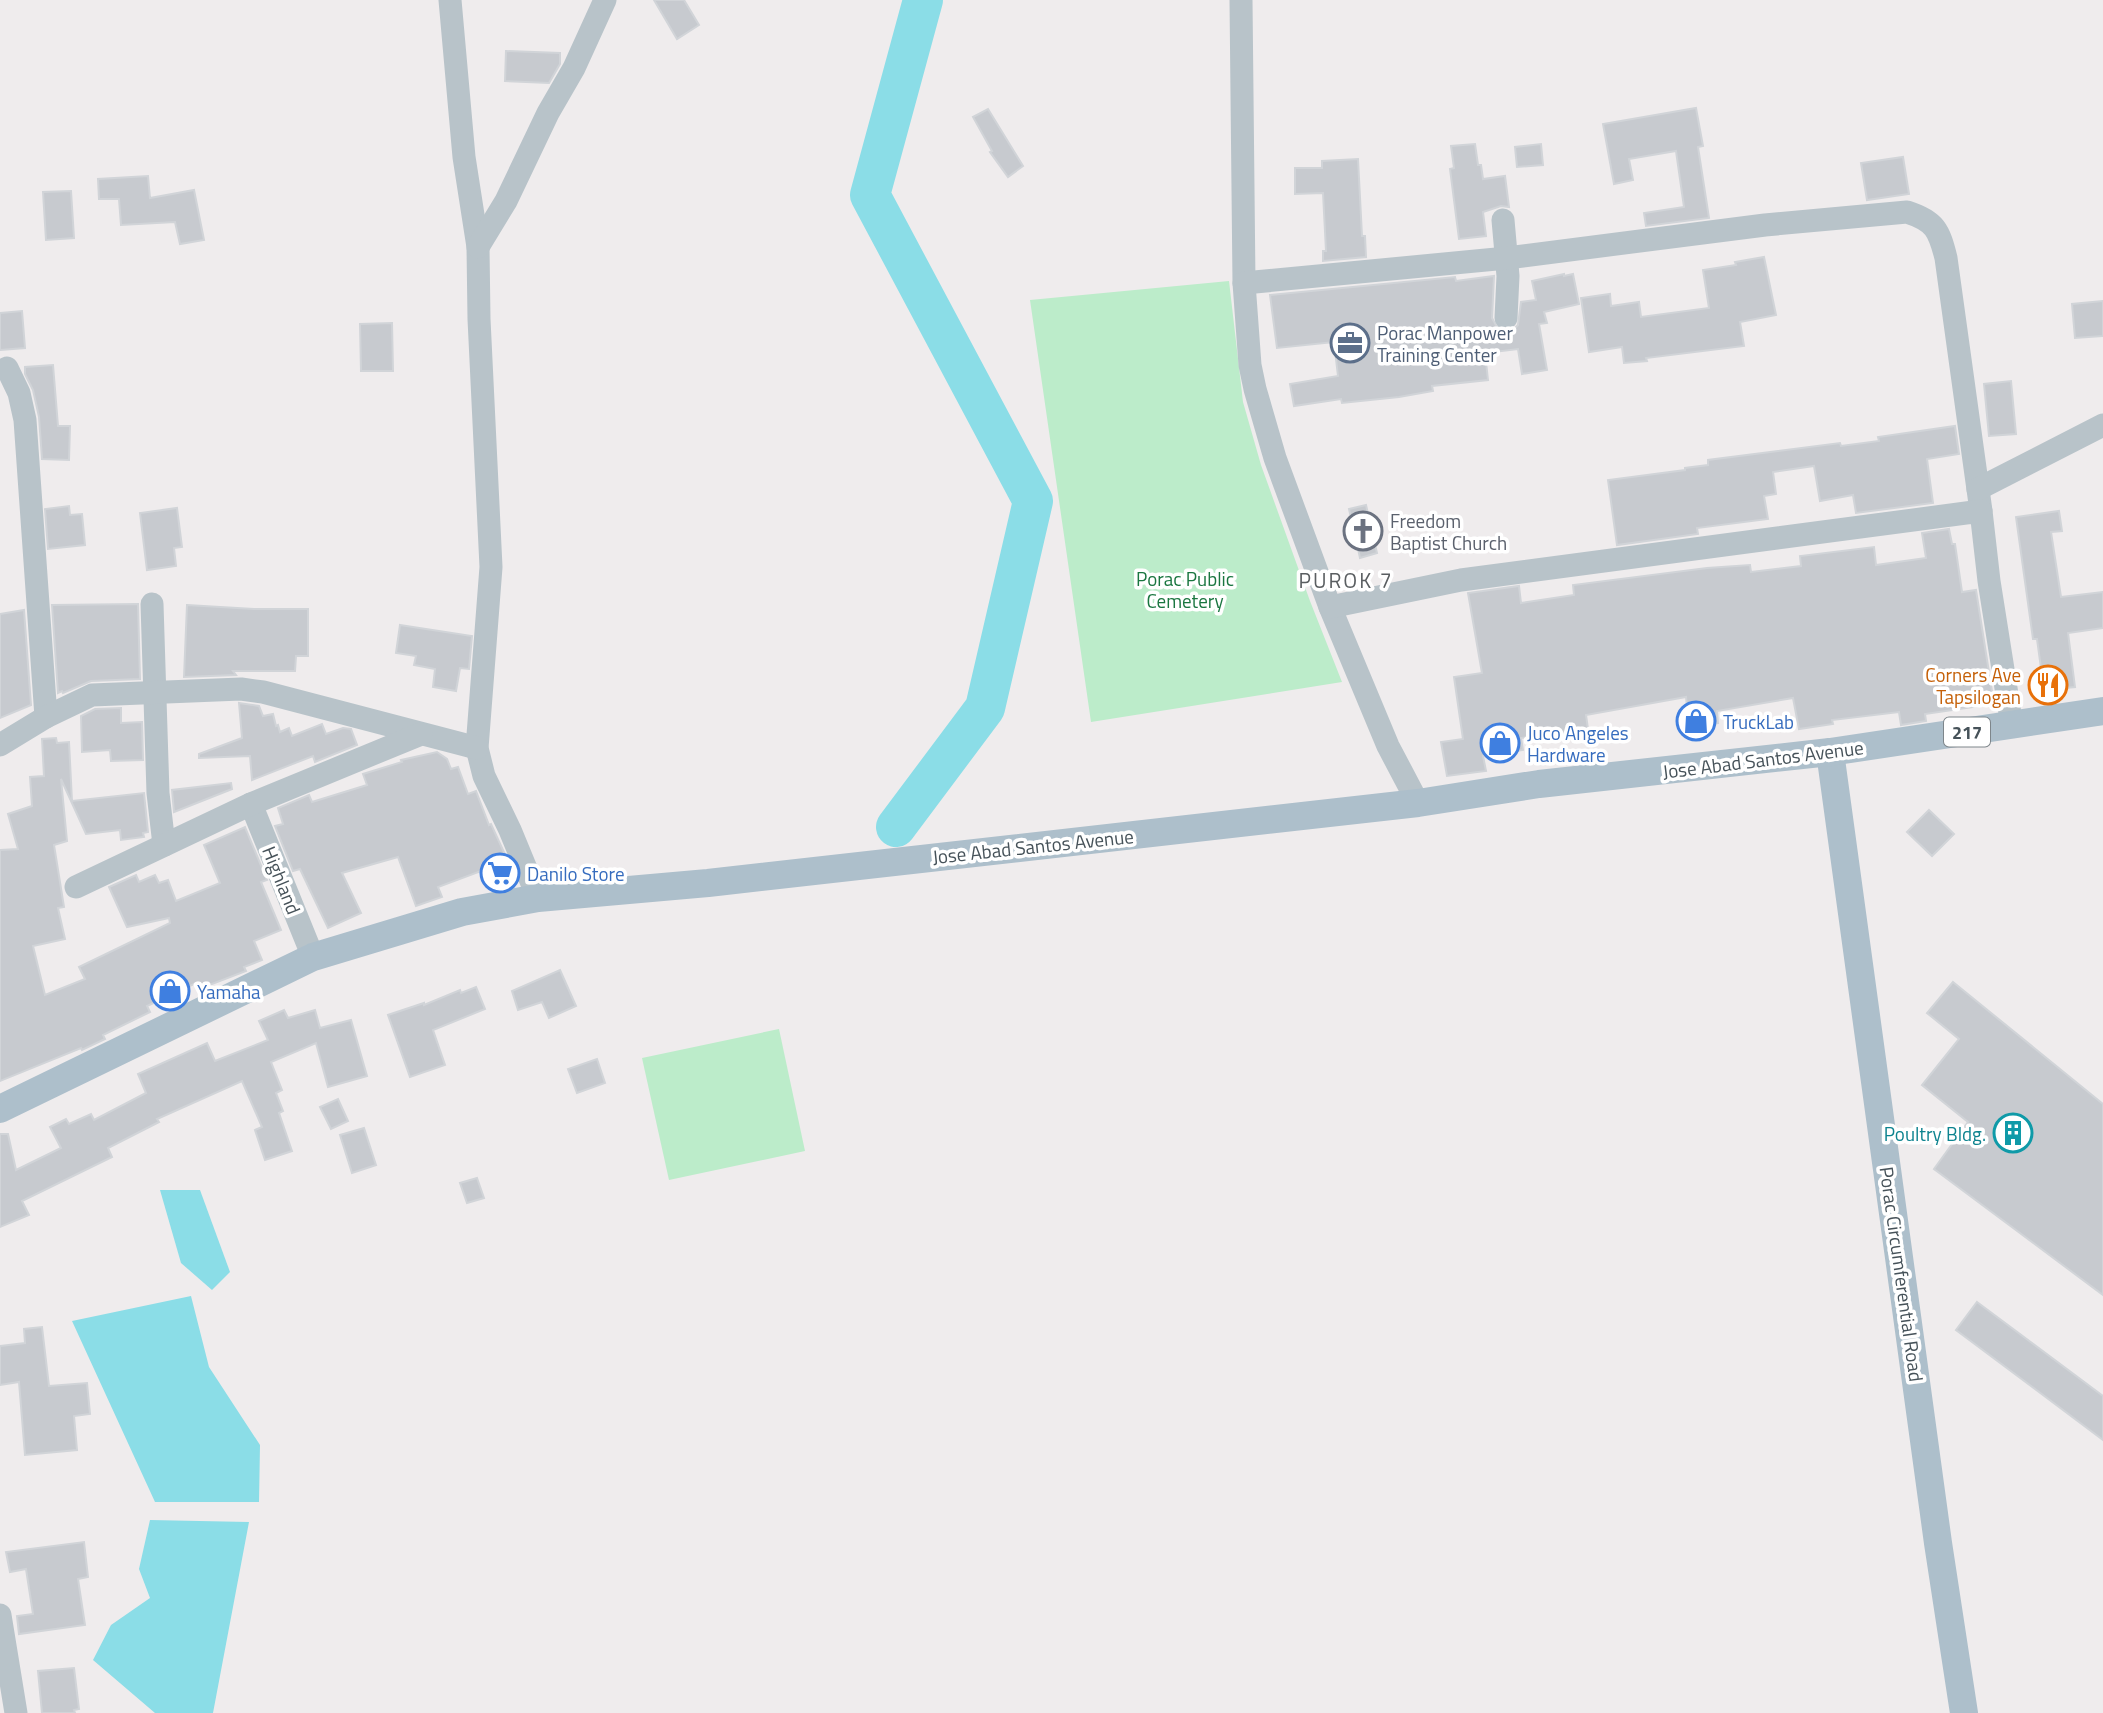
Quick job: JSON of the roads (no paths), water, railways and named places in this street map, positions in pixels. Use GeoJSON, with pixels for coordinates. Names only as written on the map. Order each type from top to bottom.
{"type":"FeatureCollection","features":[{"type":"Feature","properties":{"kind":"main road","name":"Jose Abad Santos Avenue"},"geometry":{"type":"LineString","coordinates":[[0,1109],[313,957],[462,912],[538,898],[708,883],[1418,803],[1539,784],[1830,752],[2103,711]]}},
{"type":"Feature","properties":{"kind":"main road","name":"Porac Circumferential Road"},"geometry":{"type":"LineString","coordinates":[[1830,752],[1934,1515],[1964,1713]]}},
{"type":"Feature","properties":{"kind":"street"},"geometry":{"type":"LineString","coordinates":[[450,0],[464,157],[478,247],[491,567],[477,748],[484,776],[538,898]]}},
{"type":"Feature","properties":{"kind":"street"},"geometry":{"type":"LineString","coordinates":[[478,247],[506,201],[548,113],[574,68],[605,0]]}},
{"type":"Feature","properties":{"kind":"street"},"geometry":{"type":"LineString","coordinates":[[1241,0],[1244,283],[1250,365],[1255,389],[1279,469],[1329,607],[1388,746],[1418,803]]}},
{"type":"Feature","properties":{"kind":"street"},"geometry":{"type":"LineString","coordinates":[[1244,283],[1507,258],[1845,216],[1907,212],[1923,217],[1940,233],[1946,258],[1989,581],[2012,726]]}},
{"type":"Feature","properties":{"kind":"street"},"geometry":{"type":"LineString","coordinates":[[1503,220],[1507,258],[1506,317]]}},
{"type":"Feature","properties":{"kind":"street"},"geometry":{"type":"LineString","coordinates":[[6,368],[19,393],[25,420],[46,717]]}},
{"type":"Feature","properties":{"kind":"street"},"geometry":{"type":"LineString","coordinates":[[1329,607],[1461,580],[1980,500],[2103,425]]}},
{"type":"Feature","properties":{"kind":"street"},"geometry":{"type":"LineString","coordinates":[[152,604],[158,793],[164,845]]}},
{"type":"Feature","properties":{"kind":"street"},"geometry":{"type":"LineString","coordinates":[[0,745],[46,717],[92,695],[251,690],[477,748]]}},
{"type":"Feature","properties":{"kind":"street"},"geometry":{"type":"LineString","coordinates":[[76,887],[251,804],[421,734]]}},
{"type":"Feature","properties":{"kind":"street","name":"Highland"},"geometry":{"type":"LineString","coordinates":[[251,804],[313,957]]}},
{"type":"Feature","properties":{"kind":"street"},"geometry":{"type":"LineString","coordinates":[[0,1615],[16,1713]]}},
{"type":"Feature","properties":{"kind":"water"},"geometry":{"type":"Polygon","coordinates":[[[160,1190],[200,1190],[230,1272],[212,1290],[181,1263],[160,1190]]]}},
{"type":"Feature","properties":{"kind":"water"},"geometry":{"type":"Polygon","coordinates":[[[191,1296],[209,1367],[260,1445],[259,1502],[155,1502],[72,1321],[191,1296]]]}},
{"type":"Feature","properties":{"kind":"water"},"geometry":{"type":"Polygon","coordinates":[[[150,1520],[249,1522],[213,1713],[155,1713],[93,1660],[111,1625],[150,1598],[139,1569],[150,1520]]]}},
{"type":"Feature","properties":{"kind":"waterway"},"geometry":{"type":"LineString","coordinates":[[896,827],[985,708],[1033,501],[870,195],[923,0]]}},
{"type":"Feature","properties":{"kind":"place","name":"Porac Manpower Training Center"},"geometry":{"type":"Point","coordinates":[1350,343]}},
{"type":"Feature","properties":{"kind":"place","name":"Freedom Baptist Church"},"geometry":{"type":"Point","coordinates":[1363,531]}},
{"type":"Feature","properties":{"kind":"place","name":"Corners Ave Tapsilogan"},"geometry":{"type":"Point","coordinates":[2048,685]}},
{"type":"Feature","properties":{"kind":"place","name":"TruckLab"},"geometry":{"type":"Point","coordinates":[1696,721]}},
{"type":"Feature","properties":{"kind":"place","name":"Juco Angeles Hardware"},"geometry":{"type":"Point","coordinates":[1500,743]}},
{"type":"Feature","properties":{"kind":"place","name":"Danilo Store"},"geometry":{"type":"Point","coordinates":[500,873]}},
{"type":"Feature","properties":{"kind":"place","name":"Yamaha"},"geometry":{"type":"Point","coordinates":[170,991]}},
{"type":"Feature","properties":{"kind":"place","name":"Poultry Bldg."},"geometry":{"type":"Point","coordinates":[2013,1133]}},
{"type":"Feature","properties":{"kind":"district","name":"PUROK 7"},"geometry":{"type":"Point","coordinates":[1346,580]}},
{"type":"Feature","properties":{"kind":"park label","name":"Porac Public Cemetery"},"geometry":{"type":"Point","coordinates":[1185,589]}}]}
